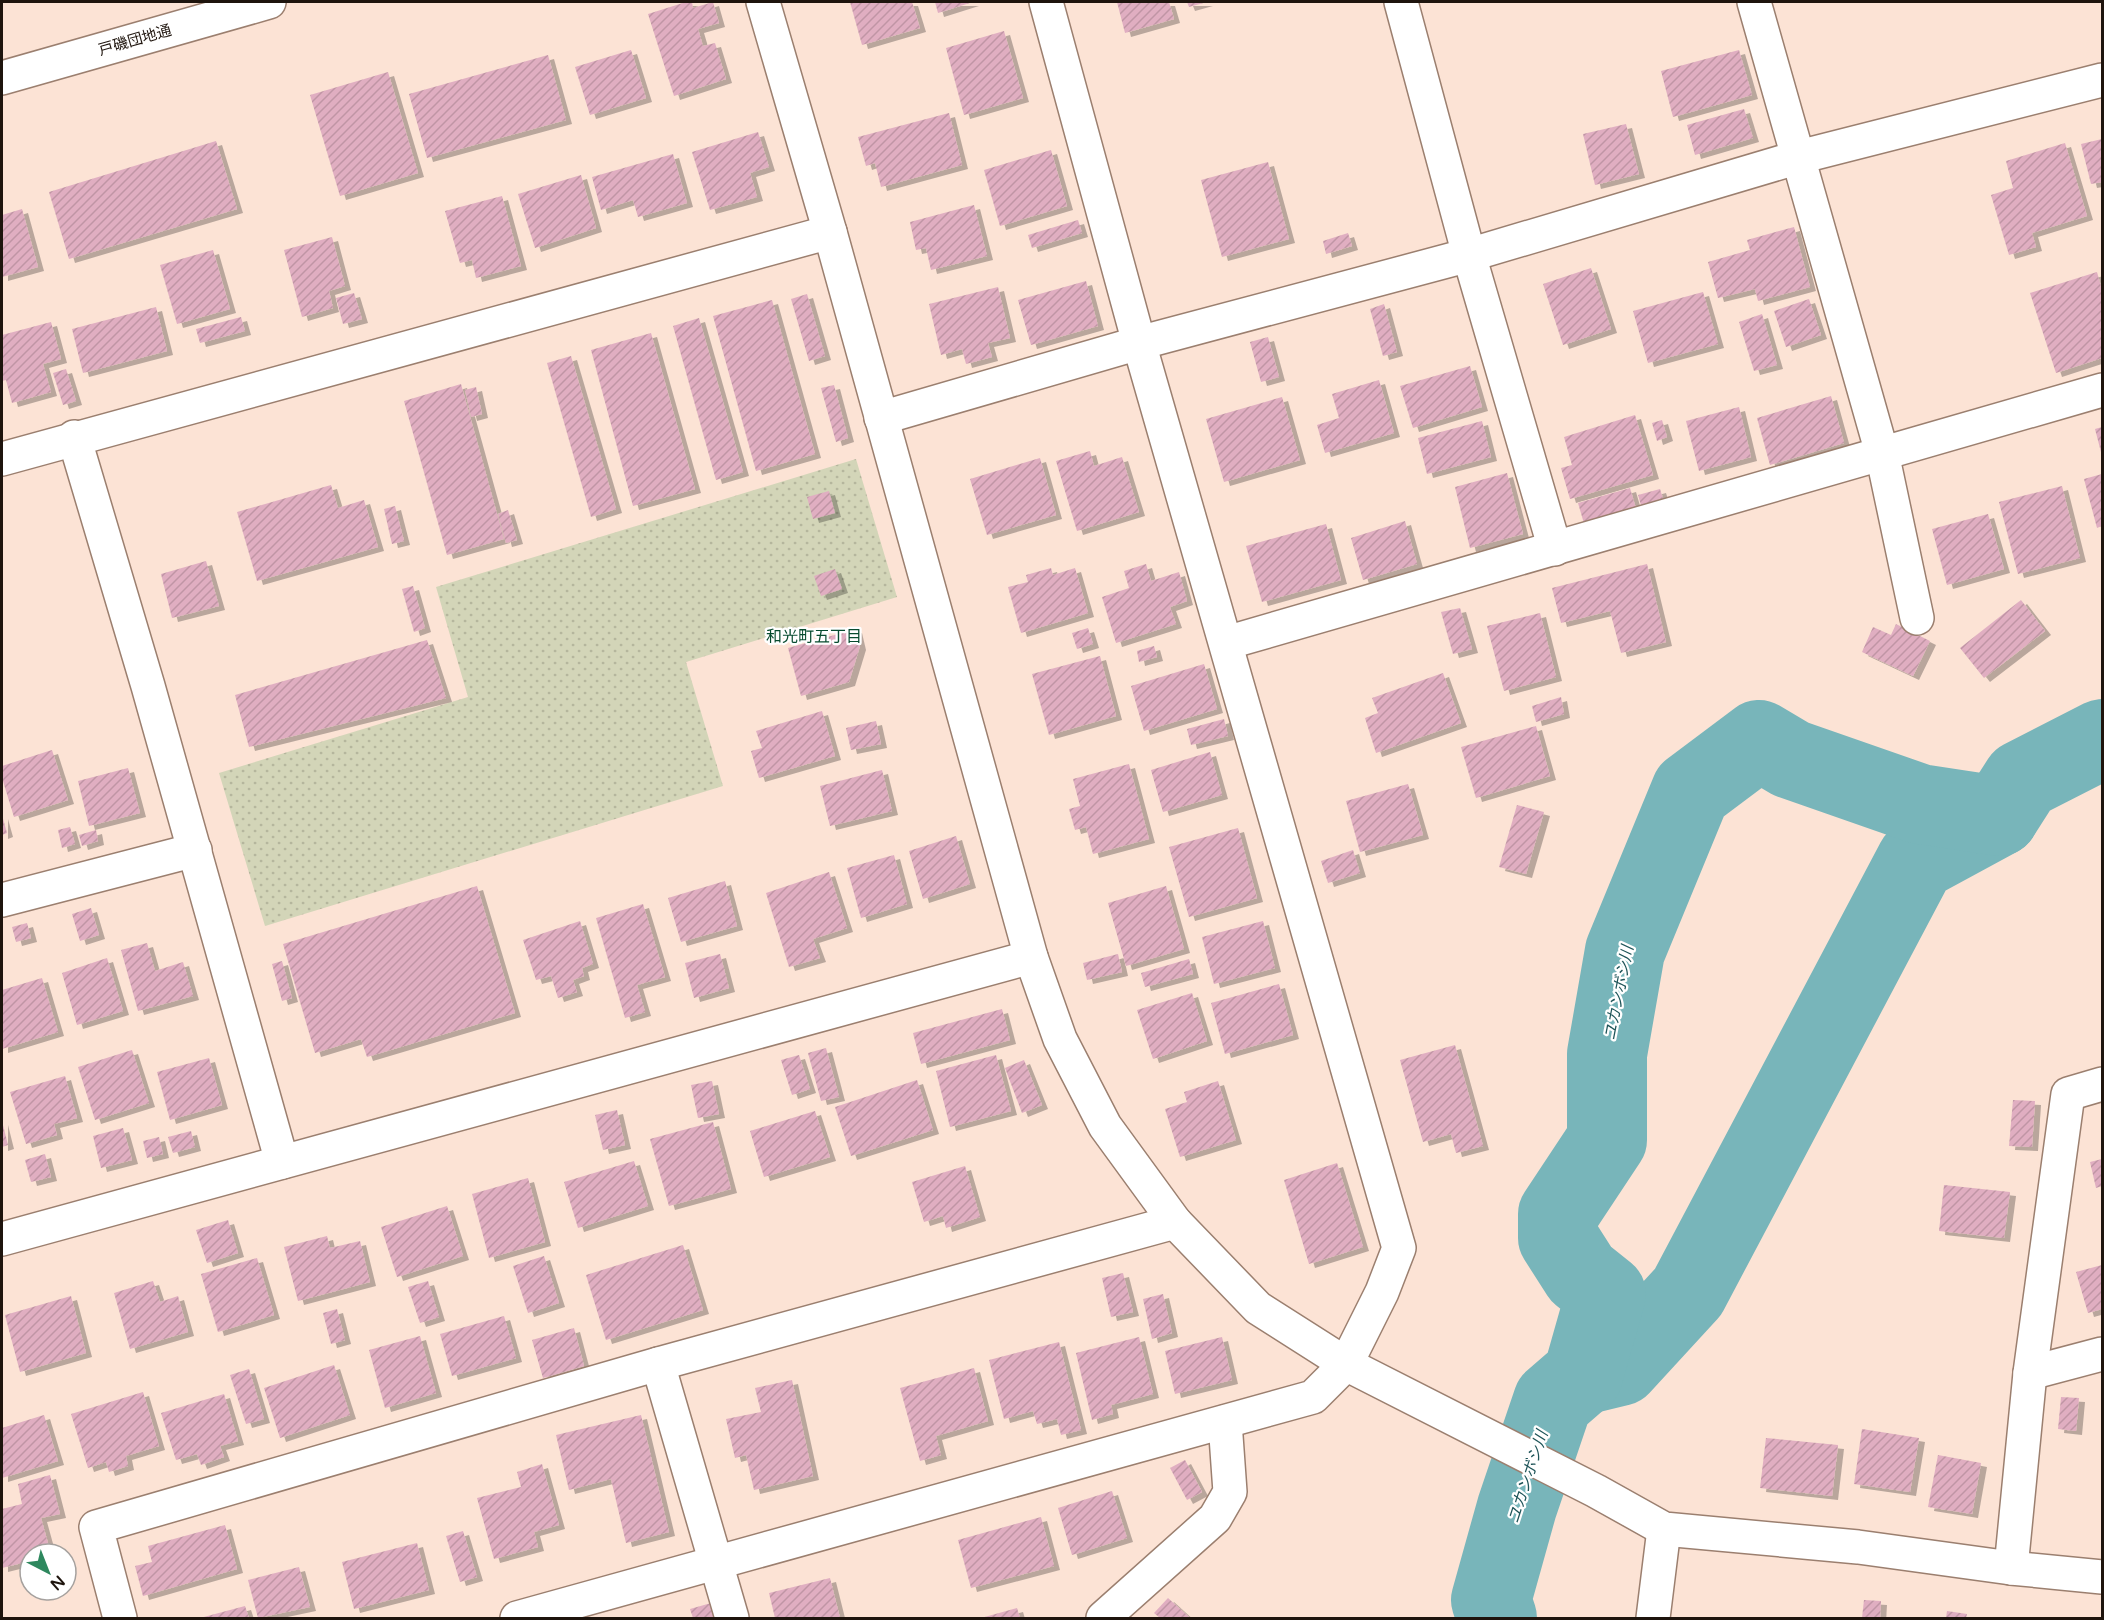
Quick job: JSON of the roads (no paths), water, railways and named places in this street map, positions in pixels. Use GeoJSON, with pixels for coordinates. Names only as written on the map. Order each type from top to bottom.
{"type":"FeatureCollection","features":[{"type":"Feature","properties":{"kind":"street","name":"戸磯団地通"},"geometry":{"type":"LineString","coordinates":[[2,78],[269,2]]}},
{"type":"Feature","properties":{"kind":"street"},"geometry":{"type":"LineString","coordinates":[[763,2],[830,232],[1031,957],[1060,1039],[1105,1126],[1175,1222],[1258,1308],[1346,1364],[1596,1491],[1664,1529],[1858,1547],[2012,1568],[2103,1577]]}},
{"type":"Feature","properties":{"kind":"street"},"geometry":{"type":"LineString","coordinates":[[517,1618],[1313,1397],[1346,1364],[1382,1292],[1399,1248],[1139,343],[1046,2]]}},
{"type":"Feature","properties":{"kind":"street"},"geometry":{"type":"LineString","coordinates":[[1401,2],[1469,255],[1555,549]]}},
{"type":"Feature","properties":{"kind":"street"},"geometry":{"type":"LineString","coordinates":[[1754,2],[1882,453],[1917,618]]}},
{"type":"Feature","properties":{"kind":"street"},"geometry":{"type":"LineString","coordinates":[[880,418],[1139,343],[1469,255],[1798,157],[2103,80]]}},
{"type":"Feature","properties":{"kind":"street"},"geometry":{"type":"LineString","coordinates":[[2,459],[74,437],[830,232]]}},
{"type":"Feature","properties":{"kind":"street"},"geometry":{"type":"LineString","coordinates":[[1226,643],[2103,390]]}},
{"type":"Feature","properties":{"kind":"street"},"geometry":{"type":"LineString","coordinates":[[74,437],[195,850],[282,1162]]}},
{"type":"Feature","properties":{"kind":"street"},"geometry":{"type":"LineString","coordinates":[[2,900],[195,850]]}},
{"type":"Feature","properties":{"kind":"street"},"geometry":{"type":"LineString","coordinates":[[2,1239],[1031,957]]}},
{"type":"Feature","properties":{"kind":"street"},"geometry":{"type":"LineString","coordinates":[[2012,1568],[2030,1373],[2068,1094],[2103,1084]]}},
{"type":"Feature","properties":{"kind":"street"},"geometry":{"type":"LineString","coordinates":[[120,1618],[96,1527],[658,1364],[1175,1222]]}},
{"type":"Feature","properties":{"kind":"street"},"geometry":{"type":"LineString","coordinates":[[2030,1373],[2103,1354]]}},
{"type":"Feature","properties":{"kind":"street"},"geometry":{"type":"LineString","coordinates":[[658,1364],[732,1618]]}},
{"type":"Feature","properties":{"kind":"street"},"geometry":{"type":"LineString","coordinates":[[1103,1618],[1215,1518],[1230,1492],[1225,1422]]}},
{"type":"Feature","properties":{"kind":"street"},"geometry":{"type":"LineString","coordinates":[[1653,1618],[1664,1529]]}},
{"type":"Feature","properties":{"kind":"waterway","name":"ユカンボシ川"},"geometry":{"type":"LineString","coordinates":[[1497,1618],[1491,1600],[1517,1507],[1553,1401],[1583,1375],[1606,1294],[1581,1274],[1558,1238],[1558,1214],[1607,1140],[1607,1054],[1625,951],[1691,791],[1759,740],[1791,759],[1920,804],[1999,816],[2022,780],[2102,739]]}},
{"type":"Feature","properties":{"kind":"waterway"},"geometry":{"type":"LineString","coordinates":[[1583,1375],[1620,1366],[1688,1292],[1916,861],[1999,816]]}},
{"type":"Feature","properties":{"kind":"district","name":"和光町五丁目"},"geometry":{"type":"Point","coordinates":[814,637]}}]}
